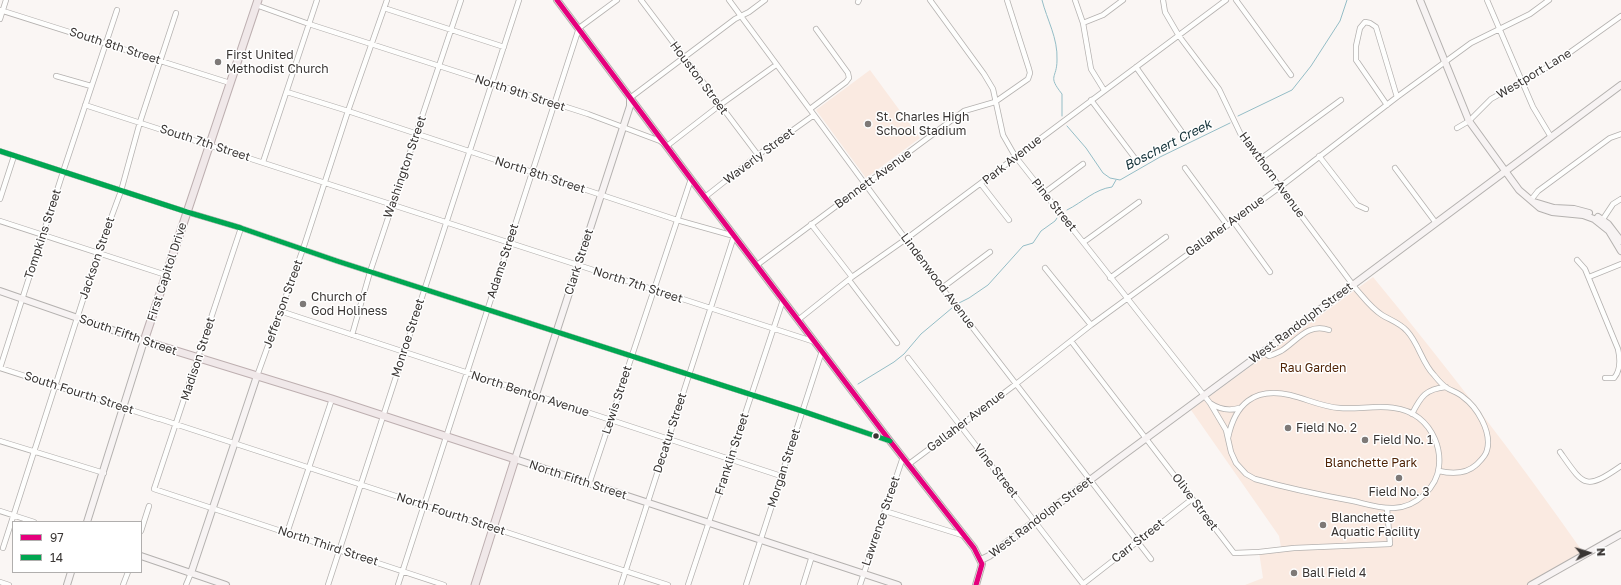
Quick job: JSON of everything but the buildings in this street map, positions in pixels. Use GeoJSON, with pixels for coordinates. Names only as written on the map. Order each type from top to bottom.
{"type":"FeatureCollection","features":[{"type":"Feature","properties":{"kind":"main road"},"geometry":{"type":"LineString","coordinates":[[557,0],[890,441],[965,536],[981,560],[980,572],[976,585]]}},
{"type":"Feature","properties":{"kind":"main road"},"geometry":{"type":"LineString","coordinates":[[1420,0],[1469,121],[1519,190],[1540,208],[1548,211],[1583,215],[1601,221],[1613,229],[1621,241]]}},
{"type":"Feature","properties":{"kind":"main road","name":"First Capitol Drive"},"geometry":{"type":"LineString","coordinates":[[87,521],[104,473],[144,341],[257,3]]}},
{"type":"Feature","properties":{"kind":"main road","name":"West Randolph Street"},"geometry":{"type":"LineString","coordinates":[[981,560],[989,556],[1035,522],[1621,85]]}},
{"type":"Feature","properties":{"kind":"main road","name":"Clark Street"},"geometry":{"type":"LineString","coordinates":[[475,585],[535,395],[630,106],[630,98]]}},
{"type":"Feature","properties":{"kind":"main road"},"geometry":{"type":"LineString","coordinates":[[1601,221],[1613,236],[1621,251]]}},
{"type":"Feature","properties":{"kind":"main road","name":"South Fifth Street"},"geometry":{"type":"LineString","coordinates":[[0,291],[144,341],[257,376]]}},
{"type":"Feature","properties":{"kind":"main road","name":"North Fifth Street"},"geometry":{"type":"LineString","coordinates":[[257,376],[332,399],[898,585]]}},
{"type":"Feature","properties":{"kind":"main road","name":"Jefferson Street"},"geometry":{"type":"LineString","coordinates":[[191,573],[257,376]]}},
{"type":"Feature","properties":{"kind":"main road"},"geometry":{"type":"LineString","coordinates":[[1531,585],[1621,534]]}},
{"type":"Feature","properties":{"kind":"main road"},"geometry":{"type":"LineString","coordinates":[[1539,585],[1621,538]]}},
{"type":"Feature","properties":{"kind":"main road"},"geometry":{"type":"LineString","coordinates":[[142,556],[226,585]]}},
{"type":"Feature","properties":{"kind":"main road"},"geometry":{"type":"LineString","coordinates":[[67,585],[71,573]]}},
{"type":"Feature","properties":{"kind":"street"},"geometry":{"type":"LineString","coordinates":[[0,19],[1,10],[6,0]]}},
{"type":"Feature","properties":{"kind":"street"},"geometry":{"type":"LineString","coordinates":[[263,162],[317,0]]}},
{"type":"Feature","properties":{"kind":"street","name":"Jefferson Street"},"geometry":{"type":"LineString","coordinates":[[257,376],[303,248],[348,111],[387,0]]}},
{"type":"Feature","properties":{"kind":"street","name":"Washington Street"},"geometry":{"type":"LineString","coordinates":[[352,335],[370,272],[461,0]]}},
{"type":"Feature","properties":{"kind":"street","name":"Monroe Street"},"geometry":{"type":"LineString","coordinates":[[328,585],[519,0]]}},
{"type":"Feature","properties":{"kind":"street"},"geometry":{"type":"LineString","coordinates":[[579,28],[617,0]]}},
{"type":"Feature","properties":{"kind":"street","name":"Houston Street"},"geometry":{"type":"LineString","coordinates":[[641,0],[758,155]]}},
{"type":"Feature","properties":{"kind":"street","name":"Lindenwood Avenue"},"geometry":{"type":"LineString","coordinates":[[729,0],[942,288],[1151,559]]}},
{"type":"Feature","properties":{"kind":"street"},"geometry":{"type":"LineString","coordinates":[[630,98],[735,19],[765,0]]}},
{"type":"Feature","properties":{"kind":"street","name":"Pine Street"},"geometry":{"type":"LineString","coordinates":[[930,0],[994,89],[995,102],[1003,136],[1016,156],[1084,242],[1110,278],[1210,403],[1226,430],[1231,452],[1236,463],[1246,474],[1255,479],[1323,496],[1387,508]]}},
{"type":"Feature","properties":{"kind":"street","name":"Bennett Avenue"},"geometry":{"type":"LineString","coordinates":[[757,265],[964,112],[995,102],[1025,83],[1030,74],[1007,0]]}},
{"type":"Feature","properties":{"kind":"street"},"geometry":{"type":"LineString","coordinates":[[1075,0],[1083,23],[1091,69],[1104,90]]}},
{"type":"Feature","properties":{"kind":"street"},"geometry":{"type":"LineString","coordinates":[[1083,23],[1102,15],[1123,0]]}},
{"type":"Feature","properties":{"kind":"street","name":"Hawthorn Avenue"},"geometry":{"type":"LineString","coordinates":[[1163,0],[1165,12],[1179,36],[1219,88],[1241,135],[1259,160],[1366,302],[1382,315],[1401,325],[1408,332],[1432,374],[1446,387],[1462,396],[1470,404],[1485,429],[1488,440],[1487,450],[1481,460],[1472,468],[1465,471],[1455,473],[1439,471]]}},
{"type":"Feature","properties":{"kind":"street","name":"Park Avenue"},"geometry":{"type":"LineString","coordinates":[[798,320],[1226,0]]}},
{"type":"Feature","properties":{"kind":"street"},"geometry":{"type":"LineString","coordinates":[[1236,0],[1291,75]]}},
{"type":"Feature","properties":{"kind":"street"},"geometry":{"type":"LineString","coordinates":[[1487,0],[1533,107],[1550,137]]}},
{"type":"Feature","properties":{"kind":"street","name":"Gallaher Avenue"},"geometry":{"type":"LineString","coordinates":[[909,464],[1016,384],[1091,325],[1280,187],[1397,97],[1471,43],[1530,14],[1549,0]]}},
{"type":"Feature","properties":{"kind":"street","name":"North 9th Street"},"geometry":{"type":"LineString","coordinates":[[257,3],[310,24],[619,125],[622,128],[660,141],[667,146]]}},
{"type":"Feature","properties":{"kind":"street"},"geometry":{"type":"LineString","coordinates":[[384,8],[504,47]]}},
{"type":"Feature","properties":{"kind":"street","name":"South 8th Street"},"geometry":{"type":"LineString","coordinates":[[1,10],[230,83]]}},
{"type":"Feature","properties":{"kind":"street","name":"Tompkins Street"},"geometry":{"type":"LineString","coordinates":[[0,368],[62,172],[117,10]]}},
{"type":"Feature","properties":{"kind":"street","name":"Jackson Street"},"geometry":{"type":"LineString","coordinates":[[12,521],[176,14]]}},
{"type":"Feature","properties":{"kind":"street","name":"Westport Lane"},"geometry":{"type":"LineString","coordinates":[[1457,128],[1469,121],[1490,100],[1555,64],[1621,16]]}},
{"type":"Feature","properties":{"kind":"street"},"geometry":{"type":"LineString","coordinates":[[1387,105],[1356,60],[1356,46],[1360,28],[1365,22],[1376,27],[1397,97]]}},
{"type":"Feature","properties":{"kind":"street","name":"Adams Street"},"geometry":{"type":"LineString","coordinates":[[398,585],[579,28]]}},
{"type":"Feature","properties":{"kind":"street"},"geometry":{"type":"LineString","coordinates":[[810,109],[846,82],[849,78],[848,72],[816,29]]}},
{"type":"Feature","properties":{"kind":"street"},"geometry":{"type":"LineString","coordinates":[[667,146],[720,105],[776,65]]}},
{"type":"Feature","properties":{"kind":"street"},"geometry":{"type":"LineString","coordinates":[[1136,67],[1184,135]]}},
{"type":"Feature","properties":{"kind":"street"},"geometry":{"type":"LineString","coordinates":[[56,76],[91,86]]}},
{"type":"Feature","properties":{"kind":"street"},"geometry":{"type":"LineString","coordinates":[[287,92],[348,111]]}},
{"type":"Feature","properties":{"kind":"street"},"geometry":{"type":"LineString","coordinates":[[1091,100],[1134,157]]}},
{"type":"Feature","properties":{"kind":"street"},"geometry":{"type":"LineString","coordinates":[[1259,160],[1341,100]]}},
{"type":"Feature","properties":{"kind":"street","name":"South 7th Street"},"geometry":{"type":"LineString","coordinates":[[85,105],[324,183]]}},
{"type":"Feature","properties":{"kind":"street","name":"North 8th Street"},"geometry":{"type":"LineString","coordinates":[[348,111],[677,220],[734,236]]}},
{"type":"Feature","properties":{"kind":"street","name":"Waverly Street"},"geometry":{"type":"LineString","coordinates":[[705,197],[758,155],[814,115]]}},
{"type":"Feature","properties":{"kind":"street"},"geometry":{"type":"LineString","coordinates":[[1533,201],[1538,191],[1613,136],[1621,134]]}},
{"type":"Feature","properties":{"kind":"street"},"geometry":{"type":"LineString","coordinates":[[0,152],[303,248],[370,272],[802,411],[890,441]]}},
{"type":"Feature","properties":{"kind":"street"},"geometry":{"type":"LineString","coordinates":[[0,199],[14,156]]}},
{"type":"Feature","properties":{"kind":"street"},"geometry":{"type":"LineString","coordinates":[[1319,156],[1357,205],[1366,209]]}},
{"type":"Feature","properties":{"kind":"street"},"geometry":{"type":"LineString","coordinates":[[1044,193],[1083,164]]}},
{"type":"Feature","properties":{"kind":"street"},"geometry":{"type":"LineString","coordinates":[[1185,168],[1226,225]]}},
{"type":"Feature","properties":{"kind":"street"},"geometry":{"type":"LineString","coordinates":[[1395,168],[1436,223]]}},
{"type":"Feature","properties":{"kind":"street","name":"Lewis Street"},"geometry":{"type":"LineString","coordinates":[[589,484],[691,179]]}},
{"type":"Feature","properties":{"kind":"street","name":"North 7th Street"},"geometry":{"type":"LineString","coordinates":[[324,183],[815,342]]}},
{"type":"Feature","properties":{"kind":"street"},"geometry":{"type":"LineString","coordinates":[[981,184],[1009,220]]}},
{"type":"Feature","properties":{"kind":"street"},"geometry":{"type":"LineString","coordinates":[[1601,221],[1613,204],[1621,199]]}},
{"type":"Feature","properties":{"kind":"street"},"geometry":{"type":"LineString","coordinates":[[1084,242],[1139,202]]}},
{"type":"Feature","properties":{"kind":"street"},"geometry":{"type":"LineString","coordinates":[[1233,220],[1270,272]]}},
{"type":"Feature","properties":{"kind":"street"},"geometry":{"type":"LineString","coordinates":[[0,221],[166,275]]}},
{"type":"Feature","properties":{"kind":"street"},"geometry":{"type":"LineString","coordinates":[[811,224],[897,343]]}},
{"type":"Feature","properties":{"kind":"street","name":"Madison Street"},"geometry":{"type":"LineString","coordinates":[[154,489],[241,228]]}},
{"type":"Feature","properties":{"kind":"street","name":"Decatur Street"},"geometry":{"type":"LineString","coordinates":[[621,585],[734,236]]}},
{"type":"Feature","properties":{"kind":"street"},"geometry":{"type":"LineString","coordinates":[[1110,278],[1166,237]]}},
{"type":"Feature","properties":{"kind":"street"},"geometry":{"type":"LineString","coordinates":[[942,288],[990,252]]}},
{"type":"Feature","properties":{"kind":"street"},"geometry":{"type":"LineString","coordinates":[[1577,260],[1589,277],[1619,353],[1619,364],[1616,376],[1609,379],[1605,378]]}},
{"type":"Feature","properties":{"kind":"street"},"geometry":{"type":"LineString","coordinates":[[1589,277],[1621,264]]}},
{"type":"Feature","properties":{"kind":"street"},"geometry":{"type":"LineString","coordinates":[[1045,268],[1091,325]]}},
{"type":"Feature","properties":{"kind":"street","name":"Franklin Street"},"geometry":{"type":"LineString","coordinates":[[688,585],[783,300]]}},
{"type":"Feature","properties":{"kind":"street","name":"North Benton Avenue"},"geometry":{"type":"LineString","coordinates":[[280,311],[781,476]]}},
{"type":"Feature","properties":{"kind":"street"},"geometry":{"type":"LineString","coordinates":[[1263,352],[1268,356],[1280,351],[1307,331],[1323,328],[1329,330]]}},
{"type":"Feature","properties":{"kind":"street","name":"Olive Street"},"geometry":{"type":"LineString","coordinates":[[1071,341],[1234,552],[1259,552],[1294,548],[1374,546],[1390,544],[1387,508]]}},
{"type":"Feature","properties":{"kind":"street","name":"Morgan Street"},"geometry":{"type":"LineString","coordinates":[[746,585],[822,351]]}},
{"type":"Feature","properties":{"kind":"street","name":"Vine Street"},"geometry":{"type":"LineString","coordinates":[[908,358],[1084,584]]}},
{"type":"Feature","properties":{"kind":"street","name":"South Fourth Street"},"geometry":{"type":"LineString","coordinates":[[0,368],[124,407],[234,444]]}},
{"type":"Feature","properties":{"kind":"street"},"geometry":{"type":"LineString","coordinates":[[1412,414],[1417,404],[1428,392],[1435,388],[1446,387]]}},
{"type":"Feature","properties":{"kind":"street"},"geometry":{"type":"LineString","coordinates":[[1210,403],[1216,407],[1231,411],[1239,408],[1256,396],[1277,394],[1290,395],[1329,407],[1391,408],[1418,417],[1428,426],[1434,436],[1440,463],[1439,471],[1430,488],[1415,502],[1395,508],[1387,508]]}},
{"type":"Feature","properties":{"kind":"street"},"geometry":{"type":"LineString","coordinates":[[287,533],[332,399]]}},
{"type":"Feature","properties":{"kind":"street"},"geometry":{"type":"LineString","coordinates":[[1228,438],[1230,427],[1239,408]]}},
{"type":"Feature","properties":{"kind":"street"},"geometry":{"type":"LineString","coordinates":[[0,440],[104,473]]}},
{"type":"Feature","properties":{"kind":"street","name":"North Fourth Street"},"geometry":{"type":"LineString","coordinates":[[234,444],[668,585]]}},
{"type":"Feature","properties":{"kind":"street"},"geometry":{"type":"LineString","coordinates":[[1560,452],[1577,476],[1589,482],[1602,479],[1621,466]]}},
{"type":"Feature","properties":{"kind":"street","name":"Lawrence Street"},"geometry":{"type":"LineString","coordinates":[[860,585],[903,457]]}},
{"type":"Feature","properties":{"kind":"street","name":"North Third Street"},"geometry":{"type":"LineString","coordinates":[[154,489],[444,585]]}},
{"type":"Feature","properties":{"kind":"street","name":"Carr Street"},"geometry":{"type":"LineString","coordinates":[[1084,584],[1192,499]]}},
{"type":"Feature","properties":{"kind":"street"},"geometry":{"type":"LineString","coordinates":[[142,528],[149,506]]}},
{"type":"Feature","properties":{"kind":"street"},"geometry":{"type":"LineString","coordinates":[[0,510],[31,521]]}},
{"type":"Feature","properties":{"kind":"street"},"geometry":{"type":"LineString","coordinates":[[885,511],[965,536]]}},
{"type":"Feature","properties":{"kind":"street","name":"Jackson Street"},"geometry":{"type":"LineString","coordinates":[[4,548],[12,522]]}},
{"type":"Feature","properties":{"kind":"street"},"geometry":{"type":"LineString","coordinates":[[803,585],[812,556]]}},
{"type":"Feature","properties":{"kind":"street"},"geometry":{"type":"LineString","coordinates":[[123,585],[128,573]]}},
{"type":"Feature","properties":{"kind":"street","name":"Jefferson Street"},"geometry":{"type":"LineString","coordinates":[[186,585],[191,573]]}},
{"type":"Feature","properties":{"kind":"street"},"geometry":{"type":"LineString","coordinates":[[0,582],[9,585]]}},
{"type":"Feature","properties":{"kind":"green space","name":"St. Charles High School Stadium"},"geometry":{"type":"Polygon","coordinates":[[[870,70],[920,138],[866,178],[816,110],[870,70]]]}},
{"type":"Feature","properties":{"kind":"green space","name":"Blanchette Park"},"geometry":{"type":"Polygon","coordinates":[[[1373,277],[1482,414],[1585,555],[1531,585],[1245,585],[1263,578],[1259,552],[1286,547],[1281,547],[1279,536],[1191,410],[1373,277]]]}},
{"type":"Feature","properties":{"kind":"waterway","name":"Boschert Creek"},"geometry":{"type":"LineString","coordinates":[[1042,0],[1056,44],[1057,66],[1054,80],[1057,88],[1062,94],[1062,116]]}},
{"type":"Feature","properties":{"kind":"waterway","name":"Boschert Creek"},"geometry":{"type":"LineString","coordinates":[[1238,116],[1292,90],[1311,66],[1340,21],[1347,0]]}},
{"type":"Feature","properties":{"kind":"waterway","name":"Boschert Creek"},"geometry":{"type":"LineString","coordinates":[[1067,126],[1086,148],[1103,173],[1110,178],[1120,180],[1160,157],[1230,123]]}},
{"type":"Feature","properties":{"kind":"waterway"},"geometry":{"type":"LineString","coordinates":[[1067,210],[1100,190],[1112,187],[1116,180]]}},
{"type":"Feature","properties":{"kind":"waterway"},"geometry":{"type":"LineString","coordinates":[[959,303],[988,285],[1023,246],[1033,243],[1041,231],[1057,218]]}},
{"type":"Feature","properties":{"kind":"waterway"},"geometry":{"type":"LineString","coordinates":[[858,384],[894,362],[904,354],[921,334],[952,308]]}},
{"type":"Feature","properties":{"kind":"transit line","name":"97"},"geometry":{"type":"LineString","coordinates":[[557,0],[890,441],[974,548],[982,564],[976,585]]}},
{"type":"Feature","properties":{"kind":"transit line","name":"14"},"geometry":{"type":"LineString","coordinates":[[0,151],[241,228],[337,261],[802,411],[890,441]]}},
{"type":"Feature","properties":{"kind":"place","name":"First United Methodist Church"},"geometry":{"type":"Point","coordinates":[218,62]}},
{"type":"Feature","properties":{"kind":"place","name":"St. Charles High School Stadium"},"geometry":{"type":"Point","coordinates":[868,124]}},
{"type":"Feature","properties":{"kind":"place","name":"Church of God Holiness"},"geometry":{"type":"Point","coordinates":[303,304]}},
{"type":"Feature","properties":{"kind":"place","name":"Field No. 2"},"geometry":{"type":"Point","coordinates":[1288,428]}},
{"type":"Feature","properties":{"kind":"place","name":"Field No. 1"},"geometry":{"type":"Point","coordinates":[1365,440]}},
{"type":"Feature","properties":{"kind":"place","name":"Field No. 3"},"geometry":{"type":"Point","coordinates":[1399,478]}},
{"type":"Feature","properties":{"kind":"place","name":"Blanchette Aquatic Facility"},"geometry":{"type":"Point","coordinates":[1323,525]}},
{"type":"Feature","properties":{"kind":"place","name":"Ball Field 4"},"geometry":{"type":"Point","coordinates":[1294,573]}},
{"type":"Feature","properties":{"kind":"park label","name":"Rau Garden"},"geometry":{"type":"Point","coordinates":[1313,368]}}]}
